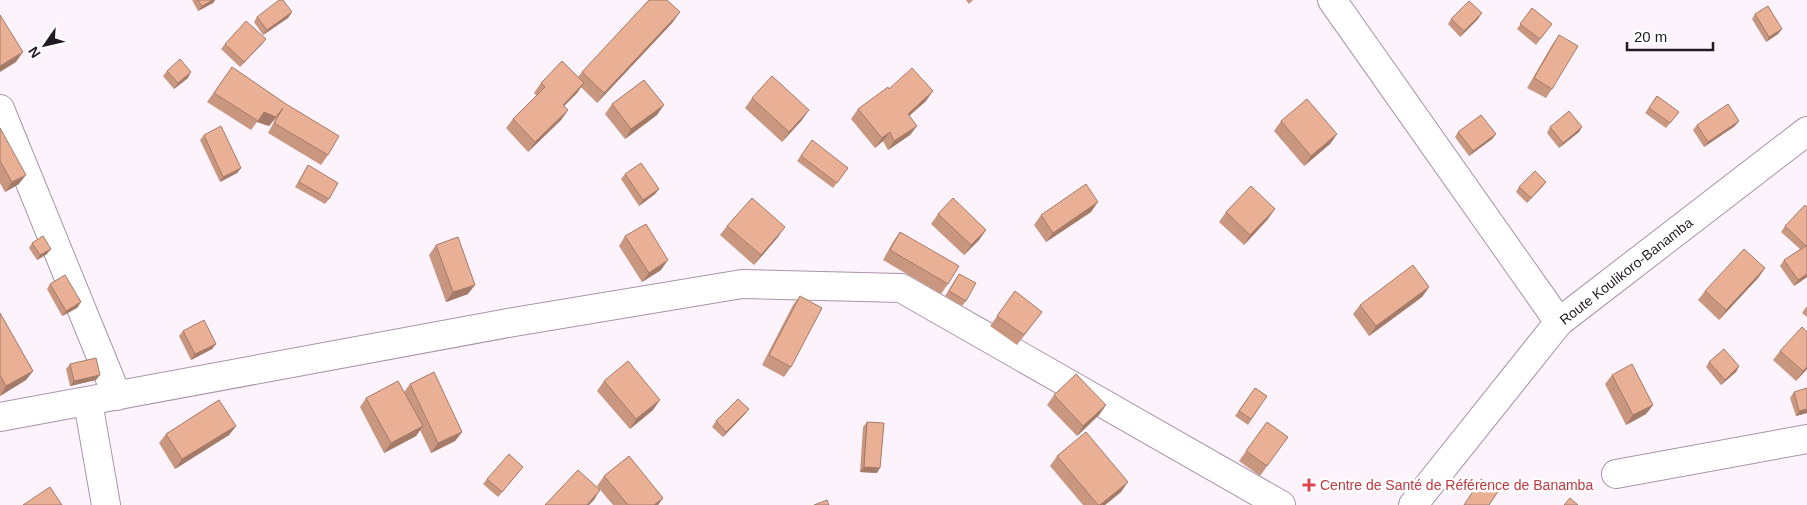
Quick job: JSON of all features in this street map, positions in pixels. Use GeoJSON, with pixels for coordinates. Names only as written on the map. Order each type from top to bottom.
{"type":"FeatureCollection","features":[{"type":"Feature","properties":{"kind":"street"},"geometry":{"type":"LineString","coordinates":[[1332,0],[1559,322]]}},
{"type":"Feature","properties":{"kind":"street"},"geometry":{"type":"LineString","coordinates":[[0,109],[117,396]]}},
{"type":"Feature","properties":{"kind":"street","name":"Route Koulikoro-Banamba"},"geometry":{"type":"LineString","coordinates":[[1413,505],[1559,322],[1807,131]]}},
{"type":"Feature","properties":{"kind":"street"},"geometry":{"type":"LineString","coordinates":[[0,418],[508,324],[742,284],[901,288],[1273,503]]}},
{"type":"Feature","properties":{"kind":"street"},"geometry":{"type":"LineString","coordinates":[[88,402],[106,505]]}},
{"type":"Feature","properties":{"kind":"street"},"geometry":{"type":"LineString","coordinates":[[1616,474],[1807,439]]}},
{"type":"Feature","properties":{"kind":"building"},"geometry":{"type":"Polygon","coordinates":[[[198,0],[213,0],[202,6],[198,0]]]}},
{"type":"Feature","properties":{"kind":"building"},"geometry":{"type":"Polygon","coordinates":[[[279,0],[283,0],[292,12],[267,30],[257,17],[279,0]]]}},
{"type":"Feature","properties":{"kind":"building"},"geometry":{"type":"Polygon","coordinates":[[[649,0],[667,0],[680,12],[604,93],[582,72],[649,0]]]}},
{"type":"Feature","properties":{"kind":"building"},"geometry":{"type":"Polygon","coordinates":[[[1469,1],[1482,13],[1464,31],[1451,19],[1469,1]]]}},
{"type":"Feature","properties":{"kind":"building"},"geometry":{"type":"Polygon","coordinates":[[[1768,6],[1782,29],[1769,37],[1755,14],[1768,6]]]}},
{"type":"Feature","properties":{"kind":"building"},"geometry":{"type":"Polygon","coordinates":[[[1532,8],[1552,24],[1540,39],[1520,24],[1532,8]]]}},
{"type":"Feature","properties":{"kind":"building"},"geometry":{"type":"Polygon","coordinates":[[[0,15],[23,52],[0,66],[0,15]]]}},
{"type":"Feature","properties":{"kind":"building"},"geometry":{"type":"Polygon","coordinates":[[[246,21],[266,39],[244,62],[225,44],[246,21]]]}},
{"type":"Feature","properties":{"kind":"building"},"geometry":{"type":"Polygon","coordinates":[[[1559,35],[1578,46],[1552,89],[1534,78],[1559,35]]]}},
{"type":"Feature","properties":{"kind":"building"},"geometry":{"type":"Polygon","coordinates":[[[180,59],[191,72],[178,83],[167,71],[180,59]]]}},
{"type":"Feature","properties":{"kind":"building"},"geometry":{"type":"Polygon","coordinates":[[[562,61],[584,83],[563,105],[568,110],[535,142],[513,119],[545,87],[541,83],[562,61]]]}},
{"type":"Feature","properties":{"kind":"building"},"geometry":{"type":"Polygon","coordinates":[[[232,67],[286,104],[339,136],[328,155],[274,123],[283,108],[276,117],[264,112],[258,121],[214,93],[232,67]]]}},
{"type":"Feature","properties":{"kind":"building"},"geometry":{"type":"Polygon","coordinates":[[[912,68],[933,91],[908,114],[917,126],[894,141],[890,132],[882,138],[858,109],[888,87],[889,89],[912,68]]]}},
{"type":"Feature","properties":{"kind":"building"},"geometry":{"type":"Polygon","coordinates":[[[772,76],[809,110],[789,132],[752,98],[772,76]]]}},
{"type":"Feature","properties":{"kind":"building"},"geometry":{"type":"Polygon","coordinates":[[[644,80],[664,105],[631,129],[612,104],[644,80]]]}},
{"type":"Feature","properties":{"kind":"building"},"geometry":{"type":"Polygon","coordinates":[[[1657,96],[1679,112],[1670,123],[1649,108],[1657,96]]]}},
{"type":"Feature","properties":{"kind":"building"},"geometry":{"type":"Polygon","coordinates":[[[1307,99],[1337,134],[1311,156],[1281,121],[1307,99]]]}},
{"type":"Feature","properties":{"kind":"building"},"geometry":{"type":"Polygon","coordinates":[[[1728,104],[1739,121],[1708,142],[1697,125],[1728,104]]]}},
{"type":"Feature","properties":{"kind":"building"},"geometry":{"type":"Polygon","coordinates":[[[1569,111],[1582,127],[1563,143],[1550,127],[1569,111]]]}},
{"type":"Feature","properties":{"kind":"building"},"geometry":{"type":"Polygon","coordinates":[[[1481,115],[1496,134],[1473,151],[1458,132],[1481,115]]]}},
{"type":"Feature","properties":{"kind":"building"},"geometry":{"type":"Polygon","coordinates":[[[221,126],[241,168],[223,177],[204,135],[221,126]]]}},
{"type":"Feature","properties":{"kind":"building"},"geometry":{"type":"Polygon","coordinates":[[[0,128],[26,175],[12,182],[0,161],[0,128]]]}},
{"type":"Feature","properties":{"kind":"building"},"geometry":{"type":"Polygon","coordinates":[[[812,140],[848,168],[837,183],[801,156],[812,140]]]}},
{"type":"Feature","properties":{"kind":"building"},"geometry":{"type":"Polygon","coordinates":[[[641,163],[659,189],[643,200],[625,174],[641,163]]]}},
{"type":"Feature","properties":{"kind":"building"},"geometry":{"type":"Polygon","coordinates":[[[308,165],[338,183],[329,199],[299,182],[308,165]]]}},
{"type":"Feature","properties":{"kind":"building"},"geometry":{"type":"Polygon","coordinates":[[[1535,171],[1546,182],[1531,198],[1519,187],[1535,171]]]}},
{"type":"Feature","properties":{"kind":"building"},"geometry":{"type":"Polygon","coordinates":[[[1086,184],[1098,202],[1053,233],[1041,215],[1086,184]]]}},
{"type":"Feature","properties":{"kind":"building"},"geometry":{"type":"Polygon","coordinates":[[[1251,186],[1275,209],[1250,235],[1226,212],[1251,186]]]}},
{"type":"Feature","properties":{"kind":"building"},"geometry":{"type":"Polygon","coordinates":[[[752,198],[785,227],[761,255],[727,226],[752,198]]]}},
{"type":"Feature","properties":{"kind":"building"},"geometry":{"type":"Polygon","coordinates":[[[953,198],[986,230],[971,245],[938,214],[953,198]]]}},
{"type":"Feature","properties":{"kind":"building"},"geometry":{"type":"Polygon","coordinates":[[[1805,205],[1807,207],[1806,246],[1785,226],[1805,205]]]}},
{"type":"Feature","properties":{"kind":"building"},"geometry":{"type":"Polygon","coordinates":[[[646,224],[668,260],[649,273],[625,236],[646,224]]]}},
{"type":"Feature","properties":{"kind":"building"},"geometry":{"type":"Polygon","coordinates":[[[900,232],[959,266],[948,284],[890,250],[900,232]]]}},
{"type":"Feature","properties":{"kind":"building"},"geometry":{"type":"Polygon","coordinates":[[[43,236],[51,249],[40,255],[32,243],[43,236]]]}},
{"type":"Feature","properties":{"kind":"building"},"geometry":{"type":"Polygon","coordinates":[[[458,237],[475,285],[453,292],[436,245],[458,237]]]}},
{"type":"Feature","properties":{"kind":"building"},"geometry":{"type":"Polygon","coordinates":[[[1806,246],[1807,274],[1798,280],[1784,260],[1806,246]]]}},
{"type":"Feature","properties":{"kind":"building"},"geometry":{"type":"Polygon","coordinates":[[[1744,249],[1765,268],[1726,310],[1705,291],[1744,249]]]}},
{"type":"Feature","properties":{"kind":"building"},"geometry":{"type":"Polygon","coordinates":[[[1413,265],[1429,287],[1376,326],[1360,305],[1413,265]]]}},
{"type":"Feature","properties":{"kind":"building"},"geometry":{"type":"Polygon","coordinates":[[[959,274],[976,283],[966,301],[949,291],[959,274]]]}},
{"type":"Feature","properties":{"kind":"building"},"geometry":{"type":"Polygon","coordinates":[[[65,275],[81,302],[66,311],[50,284],[65,275]]]}},
{"type":"Feature","properties":{"kind":"building"},"geometry":{"type":"Polygon","coordinates":[[[1015,291],[1042,312],[1024,335],[997,316],[1015,291]]]}},
{"type":"Feature","properties":{"kind":"building"},"geometry":{"type":"Polygon","coordinates":[[[800,296],[822,308],[791,367],[769,355],[800,296]]]}},
{"type":"Feature","properties":{"kind":"building"},"geometry":{"type":"Polygon","coordinates":[[[0,313],[33,371],[6,386],[0,375],[0,313]]]}},
{"type":"Feature","properties":{"kind":"building"},"geometry":{"type":"Polygon","coordinates":[[[204,320],[216,344],[195,354],[183,331],[204,320]]]}},
{"type":"Feature","properties":{"kind":"building"},"geometry":{"type":"Polygon","coordinates":[[[1802,327],[1807,332],[1807,367],[1803,371],[1780,351],[1802,327]]]}},
{"type":"Feature","properties":{"kind":"building"},"geometry":{"type":"Polygon","coordinates":[[[1724,349],[1739,366],[1725,380],[1709,362],[1724,349]]]}},
{"type":"Feature","properties":{"kind":"building"},"geometry":{"type":"Polygon","coordinates":[[[96,358],[100,375],[74,381],[70,364],[96,358]]]}},
{"type":"Feature","properties":{"kind":"building"},"geometry":{"type":"Polygon","coordinates":[[[628,361],[660,400],[636,419],[604,381],[628,361]]]}},
{"type":"Feature","properties":{"kind":"building"},"geometry":{"type":"Polygon","coordinates":[[[1632,364],[1653,405],[1633,415],[1612,375],[1632,364]]]}},
{"type":"Feature","properties":{"kind":"building"},"geometry":{"type":"Polygon","coordinates":[[[434,372],[462,432],[438,443],[410,384],[434,372]]]}},
{"type":"Feature","properties":{"kind":"building"},"geometry":{"type":"Polygon","coordinates":[[[1076,374],[1106,405],[1083,426],[1054,395],[1076,374]]]}},
{"type":"Feature","properties":{"kind":"building"},"geometry":{"type":"Polygon","coordinates":[[[398,381],[423,426],[391,443],[366,398],[398,381]]]}},
{"type":"Feature","properties":{"kind":"building"},"geometry":{"type":"Polygon","coordinates":[[[1255,388],[1267,396],[1251,419],[1239,411],[1255,388]]]}},
{"type":"Feature","properties":{"kind":"building"},"geometry":{"type":"Polygon","coordinates":[[[1807,388],[1807,409],[1799,411],[1794,392],[1807,388]]]}},
{"type":"Feature","properties":{"kind":"building"},"geometry":{"type":"Polygon","coordinates":[[[738,399],[749,409],[726,432],[716,421],[738,399]]]}},
{"type":"Feature","properties":{"kind":"building"},"geometry":{"type":"Polygon","coordinates":[[[219,400],[236,426],[182,459],[166,434],[219,400]]]}},
{"type":"Feature","properties":{"kind":"building"},"geometry":{"type":"Polygon","coordinates":[[[867,422],[884,423],[880,468],[864,467],[867,422]]]}},
{"type":"Feature","properties":{"kind":"building"},"geometry":{"type":"Polygon","coordinates":[[[1267,422],[1288,437],[1267,466],[1246,451],[1267,422]]]}},
{"type":"Feature","properties":{"kind":"building"},"geometry":{"type":"Polygon","coordinates":[[[1086,432],[1128,482],[1100,505],[1098,505],[1057,456],[1086,432]]]}},
{"type":"Feature","properties":{"kind":"building"},"geometry":{"type":"Polygon","coordinates":[[[509,454],[523,467],[502,492],[487,479],[509,454]]]}},
{"type":"Feature","properties":{"kind":"building"},"geometry":{"type":"Polygon","coordinates":[[[629,456],[663,498],[654,505],[628,505],[604,476],[629,456]]]}},
{"type":"Feature","properties":{"kind":"building"},"geometry":{"type":"Polygon","coordinates":[[[578,470],[600,490],[587,505],[545,505],[578,470]]]}},
{"type":"Feature","properties":{"kind":"building"},"geometry":{"type":"Polygon","coordinates":[[[1481,479],[1499,490],[1489,505],[1464,505],[1481,479]]]}},
{"type":"Feature","properties":{"kind":"building"},"geometry":{"type":"Polygon","coordinates":[[[50,487],[62,505],[23,505],[50,487]]]}},
{"type":"Feature","properties":{"kind":"building"},"geometry":{"type":"Polygon","coordinates":[[[1570,498],[1578,505],[1564,505],[1570,498]]]}},
{"type":"Feature","properties":{"kind":"building"},"geometry":{"type":"Polygon","coordinates":[[[827,500],[829,505],[814,505],[827,500]]]}},
{"type":"Feature","properties":{"kind":"place","name":"Centre de Santé de Référence de Banamba"},"geometry":{"type":"Point","coordinates":[1309,485]}}]}
